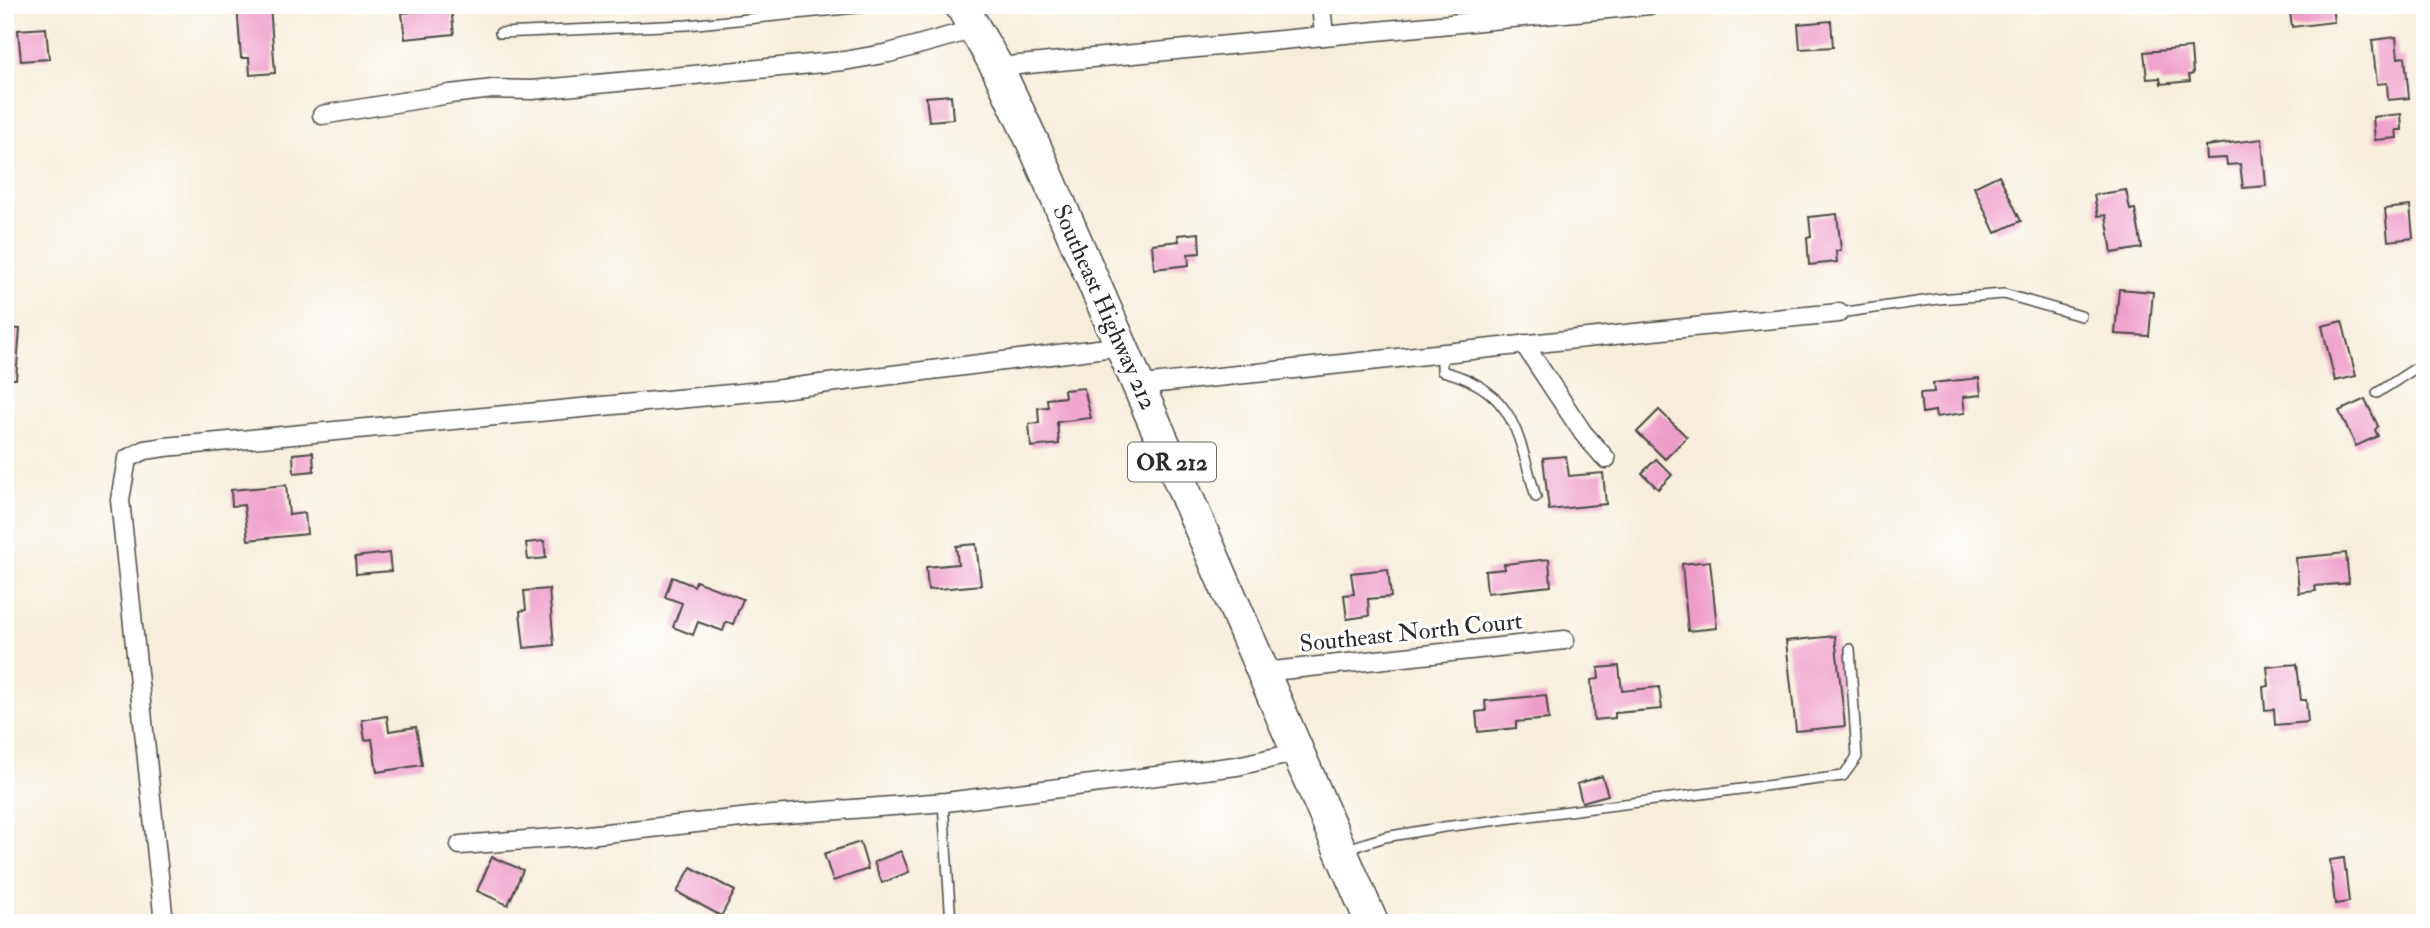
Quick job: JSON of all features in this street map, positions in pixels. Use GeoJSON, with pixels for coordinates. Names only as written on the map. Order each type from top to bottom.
{"type":"FeatureCollection","features":[{"type":"Feature","properties":{"kind":"highway","name":"Southeast Highway 212"},"geometry":{"type":"LineString","coordinates":[[968,17],[997,67],[1122,346],[1372,923]]}},
{"type":"Feature","properties":{"kind":"street"},"geometry":{"type":"LineString","coordinates":[[1321,5],[1324,35]]}},
{"type":"Feature","properties":{"kind":"street"},"geometry":{"type":"LineString","coordinates":[[997,67],[1650,5]]}},
{"type":"Feature","properties":{"kind":"street"},"geometry":{"type":"LineString","coordinates":[[323,115],[482,90],[532,90],[844,61],[889,53],[968,17]]}},
{"type":"Feature","properties":{"kind":"street"},"geometry":{"type":"LineString","coordinates":[[1139,385],[1839,313]]}},
{"type":"Feature","properties":{"kind":"street"},"geometry":{"type":"LineString","coordinates":[[1524,344],[1583,433],[1606,459]]}},
{"type":"Feature","properties":{"kind":"street"},"geometry":{"type":"LineString","coordinates":[[164,923],[120,500],[127,458],[155,448],[773,390],[1122,346]]}},
{"type":"Feature","properties":{"kind":"street","name":"Southeast North Court"},"geometry":{"type":"LineString","coordinates":[[1263,672],[1565,640]]}},
{"type":"Feature","properties":{"kind":"street"},"geometry":{"type":"LineString","coordinates":[[460,845],[579,836],[759,816],[943,802],[1237,766],[1299,752]]}},
{"type":"Feature","properties":{"kind":"lane"},"geometry":{"type":"LineString","coordinates":[[500,33],[687,25],[885,5]]}},
{"type":"Feature","properties":{"kind":"lane"},"geometry":{"type":"LineString","coordinates":[[1839,313],[1938,299],[2004,294],[2081,316]]}},
{"type":"Feature","properties":{"kind":"lane"},"geometry":{"type":"LineString","coordinates":[[1441,354],[1442,371],[1484,386],[1500,401],[1515,427],[1536,497]]}},
{"type":"Feature","properties":{"kind":"lane"},"geometry":{"type":"LineString","coordinates":[[2377,393],[2425,362]]}},
{"type":"Feature","properties":{"kind":"lane"},"geometry":{"type":"LineString","coordinates":[[1342,850],[1385,837],[1444,827],[1843,776],[1857,757],[1850,649]]}},
{"type":"Feature","properties":{"kind":"lane"},"geometry":{"type":"LineString","coordinates":[[943,802],[950,880],[950,923]]}},
{"type":"Feature","properties":{"kind":"building"},"geometry":{"type":"Polygon","coordinates":[[[237,5],[270,5],[275,73],[250,75],[249,58],[241,58],[237,5]]]}},
{"type":"Feature","properties":{"kind":"building"},"geometry":{"type":"Polygon","coordinates":[[[2289,5],[2332,5],[2334,22],[2292,27],[2289,5]]]}},
{"type":"Feature","properties":{"kind":"building"},"geometry":{"type":"Polygon","coordinates":[[[451,8],[454,34],[405,39],[402,13],[451,8]]]}},
{"type":"Feature","properties":{"kind":"building"},"geometry":{"type":"Polygon","coordinates":[[[1831,21],[1833,47],[1800,49],[1798,24],[1831,21]]]}},
{"type":"Feature","properties":{"kind":"building"},"geometry":{"type":"Polygon","coordinates":[[[46,28],[49,59],[21,61],[18,30],[46,28]]]}},
{"type":"Feature","properties":{"kind":"building"},"geometry":{"type":"Polygon","coordinates":[[[2396,37],[2398,58],[2405,57],[2409,98],[2388,100],[2387,83],[2377,84],[2372,40],[2396,37]]]}},
{"type":"Feature","properties":{"kind":"building"},"geometry":{"type":"Polygon","coordinates":[[[2191,48],[2193,74],[2189,75],[2190,81],[2161,84],[2160,78],[2147,79],[2144,52],[2191,48]]]}},
{"type":"Feature","properties":{"kind":"building"},"geometry":{"type":"Polygon","coordinates":[[[951,95],[953,119],[929,121],[926,97],[951,95]]]}},
{"type":"Feature","properties":{"kind":"building"},"geometry":{"type":"Polygon","coordinates":[[[2401,114],[2402,130],[2396,130],[2397,138],[2375,140],[2373,117],[2401,114]]]}},
{"type":"Feature","properties":{"kind":"building"},"geometry":{"type":"Polygon","coordinates":[[[2262,139],[2266,186],[2243,188],[2240,164],[2227,165],[2226,158],[2206,159],[2205,146],[2262,139]]]}},
{"type":"Feature","properties":{"kind":"building"},"geometry":{"type":"Polygon","coordinates":[[[1999,175],[2021,221],[1995,233],[1974,187],[1999,175]]]}},
{"type":"Feature","properties":{"kind":"building"},"geometry":{"type":"Polygon","coordinates":[[[2126,190],[2130,210],[2135,209],[2142,248],[2112,253],[2106,215],[2098,216],[2094,195],[2126,190]]]}},
{"type":"Feature","properties":{"kind":"building"},"geometry":{"type":"Polygon","coordinates":[[[2410,206],[2413,238],[2388,241],[2385,209],[2410,206]]]}},
{"type":"Feature","properties":{"kind":"building"},"geometry":{"type":"Polygon","coordinates":[[[1837,214],[1841,250],[1836,251],[1837,262],[1809,265],[1809,217],[1837,214]]]}},
{"type":"Feature","properties":{"kind":"building"},"geometry":{"type":"Polygon","coordinates":[[[1199,233],[1200,253],[1188,254],[1189,265],[1154,269],[1152,244],[1179,241],[1178,235],[1199,233]]]}},
{"type":"Feature","properties":{"kind":"building"},"geometry":{"type":"Polygon","coordinates":[[[2119,289],[2153,292],[2149,336],[2115,334],[2119,289]]]}},
{"type":"Feature","properties":{"kind":"building"},"geometry":{"type":"Polygon","coordinates":[[[2342,321],[2356,376],[2335,381],[2322,326],[2342,321]]]}},
{"type":"Feature","properties":{"kind":"building"},"geometry":{"type":"Polygon","coordinates":[[[5,328],[20,329],[16,379],[5,379],[5,328]]]}},
{"type":"Feature","properties":{"kind":"building"},"geometry":{"type":"Polygon","coordinates":[[[1979,378],[1981,395],[1963,397],[1965,413],[1936,417],[1935,411],[1922,413],[1920,393],[1934,392],[1933,383],[1979,378]]]}},
{"type":"Feature","properties":{"kind":"building"},"geometry":{"type":"Polygon","coordinates":[[[1084,388],[1091,418],[1057,422],[1059,444],[1031,447],[1029,424],[1039,423],[1038,408],[1048,407],[1047,399],[1065,397],[1064,390],[1084,388]]]}},
{"type":"Feature","properties":{"kind":"building"},"geometry":{"type":"Polygon","coordinates":[[[2365,399],[2378,426],[2375,430],[2378,436],[2356,446],[2339,411],[2365,399]]]}},
{"type":"Feature","properties":{"kind":"building"},"geometry":{"type":"Polygon","coordinates":[[[1659,410],[1687,437],[1665,459],[1637,432],[1659,410]]]}},
{"type":"Feature","properties":{"kind":"building"},"geometry":{"type":"Polygon","coordinates":[[[313,452],[314,471],[294,473],[293,454],[313,452]]]}},
{"type":"Feature","properties":{"kind":"building"},"geometry":{"type":"Polygon","coordinates":[[[1566,456],[1569,476],[1603,473],[1606,504],[1549,510],[1543,458],[1566,456]]]}},
{"type":"Feature","properties":{"kind":"building"},"geometry":{"type":"Polygon","coordinates":[[[1656,459],[1672,475],[1658,489],[1642,473],[1656,459]]]}},
{"type":"Feature","properties":{"kind":"building"},"geometry":{"type":"Polygon","coordinates":[[[286,485],[289,515],[305,513],[307,534],[248,540],[244,505],[232,506],[231,490],[286,485]]]}},
{"type":"Feature","properties":{"kind":"building"},"geometry":{"type":"Polygon","coordinates":[[[544,541],[546,558],[528,560],[526,543],[544,541]]]}},
{"type":"Feature","properties":{"kind":"building"},"geometry":{"type":"Polygon","coordinates":[[[976,544],[981,585],[928,590],[926,567],[958,564],[956,546],[976,544]]]}},
{"type":"Feature","properties":{"kind":"building"},"geometry":{"type":"Polygon","coordinates":[[[389,553],[391,571],[356,574],[355,557],[389,553]]]}},
{"type":"Feature","properties":{"kind":"building"},"geometry":{"type":"Polygon","coordinates":[[[2346,553],[2349,583],[2315,586],[2316,591],[2299,593],[2296,558],[2346,553]]]}},
{"type":"Feature","properties":{"kind":"building"},"geometry":{"type":"Polygon","coordinates":[[[1549,559],[1551,586],[1487,593],[1485,571],[1505,569],[1504,564],[1549,559]]]}},
{"type":"Feature","properties":{"kind":"building"},"geometry":{"type":"Polygon","coordinates":[[[1710,561],[1717,628],[1688,631],[1682,564],[1710,561]]]}},
{"type":"Feature","properties":{"kind":"building"},"geometry":{"type":"Polygon","coordinates":[[[1388,569],[1391,597],[1368,599],[1369,616],[1347,619],[1344,595],[1354,594],[1351,573],[1388,569]]]}},
{"type":"Feature","properties":{"kind":"building"},"geometry":{"type":"Polygon","coordinates":[[[672,577],[694,586],[696,581],[743,599],[733,624],[726,622],[723,631],[698,622],[693,635],[673,627],[682,603],[665,597],[672,577]]]}},
{"type":"Feature","properties":{"kind":"building"},"geometry":{"type":"Polygon","coordinates":[[[549,589],[554,645],[524,648],[520,611],[526,610],[524,591],[549,589]]]}},
{"type":"Feature","properties":{"kind":"building"},"geometry":{"type":"Polygon","coordinates":[[[1835,636],[1845,726],[1796,731],[1786,641],[1835,636]]]}},
{"type":"Feature","properties":{"kind":"building"},"geometry":{"type":"Polygon","coordinates":[[[2297,664],[2301,700],[2306,700],[2308,722],[2275,725],[2274,709],[2265,710],[2263,687],[2269,686],[2267,667],[2297,664]]]}},
{"type":"Feature","properties":{"kind":"building"},"geometry":{"type":"Polygon","coordinates":[[[1619,666],[1622,691],[1659,687],[1662,709],[1615,713],[1615,718],[1594,720],[1591,680],[1599,679],[1598,668],[1619,666]]]}},
{"type":"Feature","properties":{"kind":"building"},"geometry":{"type":"Polygon","coordinates":[[[1546,695],[1549,719],[1516,722],[1516,728],[1478,732],[1476,712],[1486,711],[1485,701],[1546,695]]]}},
{"type":"Feature","properties":{"kind":"building"},"geometry":{"type":"Polygon","coordinates":[[[387,716],[389,731],[416,727],[422,765],[377,772],[372,739],[365,740],[362,720],[387,716]]]}},
{"type":"Feature","properties":{"kind":"building"},"geometry":{"type":"Polygon","coordinates":[[[1602,776],[1608,795],[1582,802],[1577,784],[1602,776]]]}},
{"type":"Feature","properties":{"kind":"building"},"geometry":{"type":"Polygon","coordinates":[[[860,842],[868,869],[833,881],[824,854],[860,842]]]}},
{"type":"Feature","properties":{"kind":"building"},"geometry":{"type":"Polygon","coordinates":[[[901,851],[909,872],[882,883],[874,862],[901,851]]]}},
{"type":"Feature","properties":{"kind":"building"},"geometry":{"type":"Polygon","coordinates":[[[492,857],[523,870],[508,905],[477,891],[492,857]]]}},
{"type":"Feature","properties":{"kind":"building"},"geometry":{"type":"Polygon","coordinates":[[[2344,858],[2349,902],[2335,904],[2330,860],[2344,858]]]}},
{"type":"Feature","properties":{"kind":"building"},"geometry":{"type":"Polygon","coordinates":[[[691,867],[735,891],[721,916],[677,892],[691,867]]]}}]}
